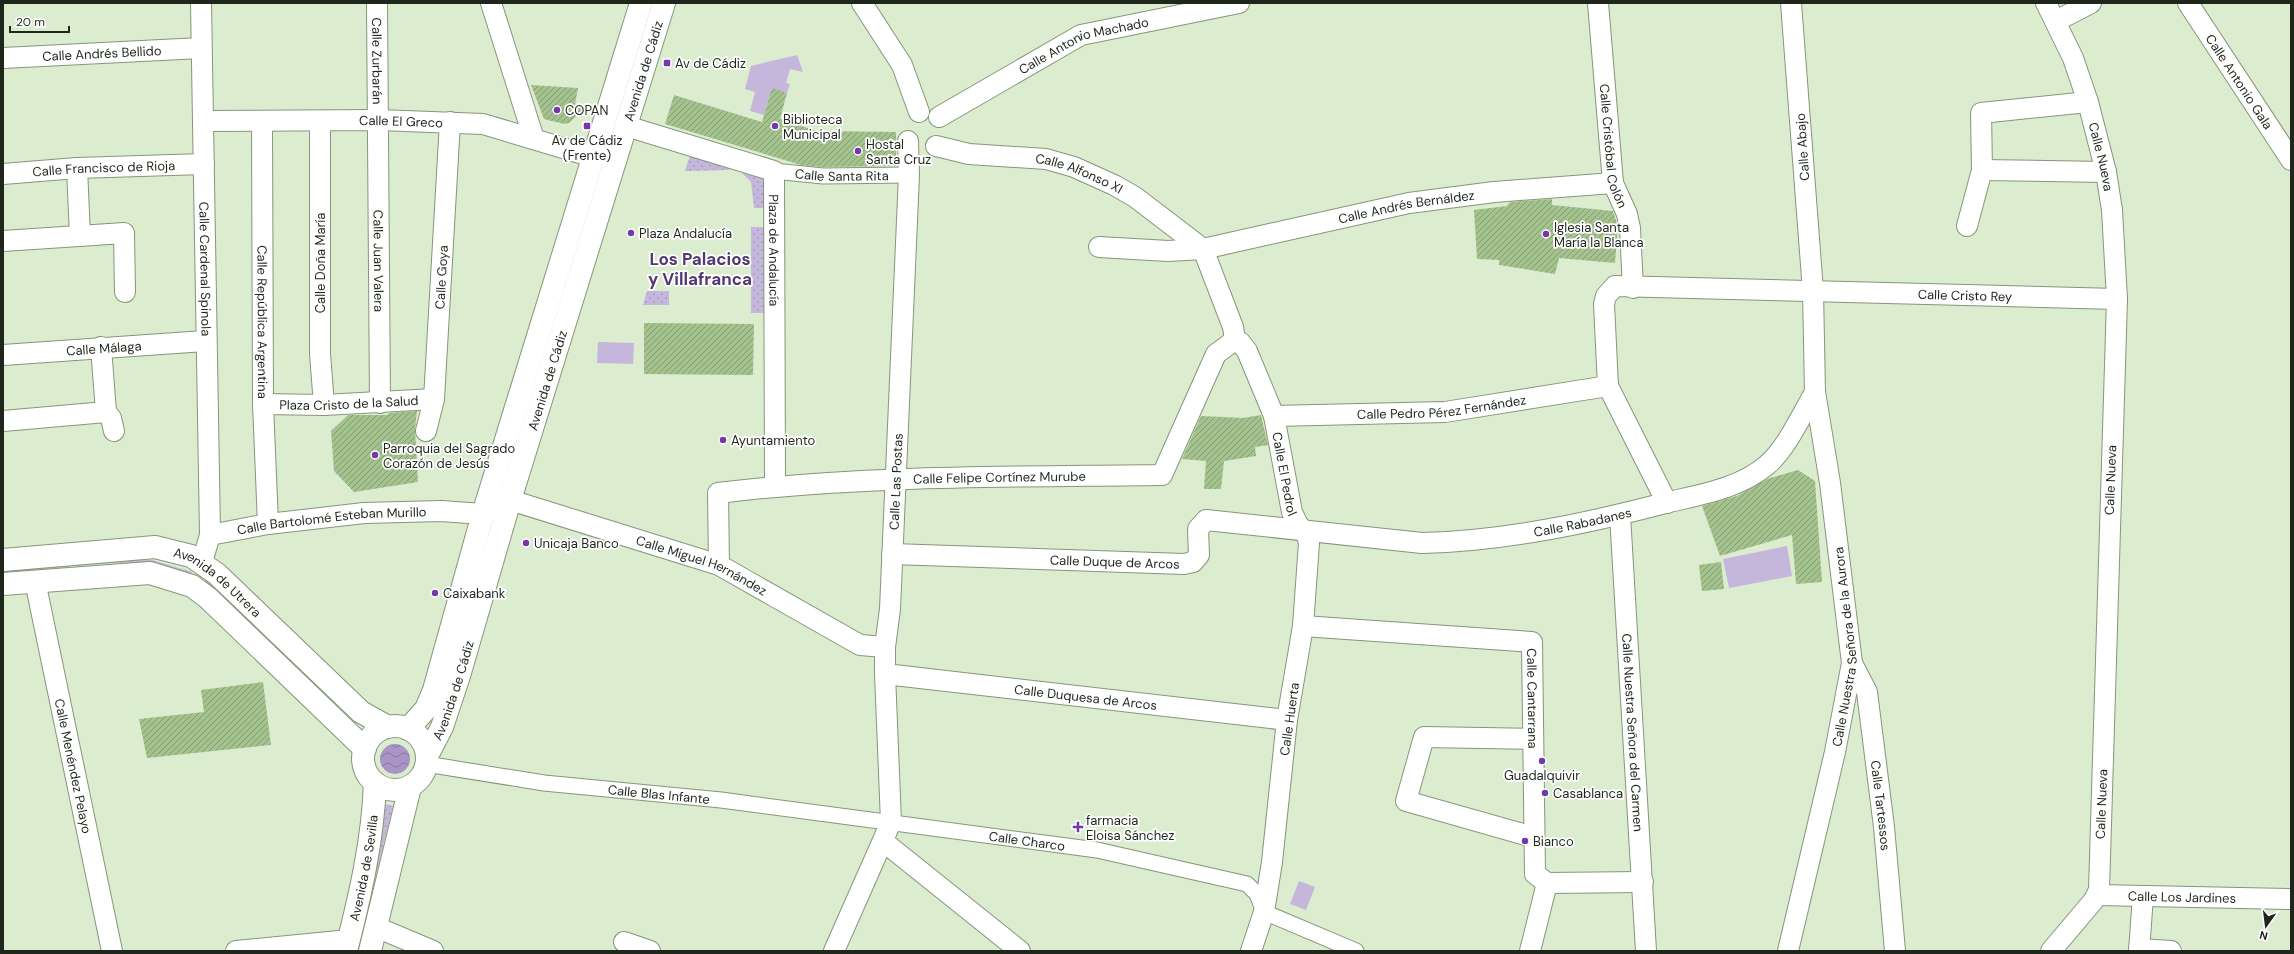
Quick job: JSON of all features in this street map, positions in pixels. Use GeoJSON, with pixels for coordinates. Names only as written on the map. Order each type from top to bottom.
{"type":"FeatureCollection","features":[{"type":"Feature","properties":{"kind":"main road","name":"Avenida de Cádiz"},"geometry":{"type":"LineString","coordinates":[[398,728],[426,709],[434,690],[483,514],[641,3]]}},
{"type":"Feature","properties":{"kind":"main road","name":"Avenida de Cádiz"},"geometry":{"type":"LineString","coordinates":[[427,760],[442,727],[459,676],[510,500],[664,3]]}},
{"type":"Feature","properties":{"kind":"main road","name":"Avenida de Utrera"},"geometry":{"type":"LineString","coordinates":[[3,560],[155,547],[185,553],[202,562],[218,574],[361,712],[398,728]]}},
{"type":"Feature","properties":{"kind":"main road","name":"Avenida de Utrera"},"geometry":{"type":"LineString","coordinates":[[3,584],[150,573],[192,586],[208,598],[364,749]]}},
{"type":"Feature","properties":{"kind":"main road"},"geometry":{"type":"LineString","coordinates":[[398,728],[421,740],[427,760],[421,778],[410,787],[392,790],[375,783],[364,768],[364,749],[373,735],[398,728]]}},
{"type":"Feature","properties":{"kind":"main road","name":"Avenida de Sevilla"},"geometry":{"type":"LineString","coordinates":[[348,945],[370,841],[375,783]]}},
{"type":"Feature","properties":{"kind":"main road","name":"Avenida de Sevilla"},"geometry":{"type":"LineString","coordinates":[[370,951],[410,787]]}},
{"type":"Feature","properties":{"kind":"street","name":"Calle Cardenal Spinola"},"geometry":{"type":"LineString","coordinates":[[201,3],[205,341],[210,535]]}},
{"type":"Feature","properties":{"kind":"street","name":"Calle Zurbarán"},"geometry":{"type":"LineString","coordinates":[[377,3],[379,120]]}},
{"type":"Feature","properties":{"kind":"street"},"geometry":{"type":"LineString","coordinates":[[491,3],[534,139]]}},
{"type":"Feature","properties":{"kind":"street"},"geometry":{"type":"LineString","coordinates":[[862,3],[902,65],[919,112]]}},
{"type":"Feature","properties":{"kind":"street","name":"Calle Antonio Machado"},"geometry":{"type":"LineString","coordinates":[[939,117],[1081,35],[1239,3]]}},
{"type":"Feature","properties":{"kind":"street","name":"Calle Cristóbal Colón"},"geometry":{"type":"LineString","coordinates":[[1598,3],[1613,183],[1628,221],[1633,288]]}},
{"type":"Feature","properties":{"kind":"street","name":"Calle Abajo"},"geometry":{"type":"LineString","coordinates":[[1791,3],[1813,291]]}},
{"type":"Feature","properties":{"kind":"street","name":"Calle Nueva"},"geometry":{"type":"LineString","coordinates":[[2046,3],[2073,58],[2088,102],[2106,172],[2112,210],[2117,299],[2099,882],[2097,896]]}},
{"type":"Feature","properties":{"kind":"street"},"geometry":{"type":"LineString","coordinates":[[2056,21],[2091,3]]}},
{"type":"Feature","properties":{"kind":"street","name":"Calle Antonio Gala"},"geometry":{"type":"LineString","coordinates":[[2188,3],[2291,160]]}},
{"type":"Feature","properties":{"kind":"street","name":"Calle Andrés Bellido"},"geometry":{"type":"LineString","coordinates":[[3,58],[202,48]]}},
{"type":"Feature","properties":{"kind":"street"},"geometry":{"type":"LineString","coordinates":[[1967,226],[1982,170],[1981,112],[2088,102]]}},
{"type":"Feature","properties":{"kind":"street"},"geometry":{"type":"LineString","coordinates":[[919,112],[930,112],[939,117],[943,124],[944,132],[942,140],[936,146],[926,150],[921,150],[908,141],[905,130],[907,122],[912,115],[919,112]]}},
{"type":"Feature","properties":{"kind":"street","name":"Calle El Greco"},"geometry":{"type":"LineString","coordinates":[[203,121],[379,120],[483,124],[593,157]]}},
{"type":"Feature","properties":{"kind":"street","name":"Calle Juan Valera"},"geometry":{"type":"LineString","coordinates":[[379,120],[380,403]]}},
{"type":"Feature","properties":{"kind":"street","name":"Calle República Argentina"},"geometry":{"type":"LineString","coordinates":[[262,121],[263,404],[268,524]]}},
{"type":"Feature","properties":{"kind":"street","name":"Calle Doña María"},"geometry":{"type":"LineString","coordinates":[[320,121],[320,354],[324,405]]}},
{"type":"Feature","properties":{"kind":"street","name":"Calle Goya"},"geometry":{"type":"LineString","coordinates":[[426,431],[434,399],[450,122]]}},
{"type":"Feature","properties":{"kind":"street"},"geometry":{"type":"LineString","coordinates":[[626,126],[774,171]]}},
{"type":"Feature","properties":{"kind":"street","name":"Calle Las Postas"},"geometry":{"type":"LineString","coordinates":[[891,822],[885,648],[890,609],[908,175],[908,141]]}},
{"type":"Feature","properties":{"kind":"street","name":"Calle Alfonso XI"},"geometry":{"type":"LineString","coordinates":[[936,146],[969,154],[1046,159],[1074,167],[1114,184],[1136,197],[1203,249]]}},
{"type":"Feature","properties":{"kind":"street","name":"Calle Francisco de Rioja"},"geometry":{"type":"LineString","coordinates":[[3,174],[77,168],[204,164]]}},
{"type":"Feature","properties":{"kind":"street"},"geometry":{"type":"LineString","coordinates":[[77,168],[80,236]]}},
{"type":"Feature","properties":{"kind":"street"},"geometry":{"type":"LineString","coordinates":[[1982,170],[2106,172]]}},
{"type":"Feature","properties":{"kind":"street","name":"Calle Santa Rita"},"geometry":{"type":"LineString","coordinates":[[774,171],[823,176],[908,175]]}},
{"type":"Feature","properties":{"kind":"street","name":"Plaza de Andalucía"},"geometry":{"type":"LineString","coordinates":[[774,171],[775,486]]}},
{"type":"Feature","properties":{"kind":"street","name":"Calle Andrés Bernáldez"},"geometry":{"type":"LineString","coordinates":[[1100,247],[1168,251],[1203,249],[1409,203],[1494,192],[1613,183]]}},
{"type":"Feature","properties":{"kind":"street"},"geometry":{"type":"LineString","coordinates":[[3,241],[124,233],[125,292]]}},
{"type":"Feature","properties":{"kind":"street"},"geometry":{"type":"LineString","coordinates":[[1203,249],[1233,327],[1235,340]]}},
{"type":"Feature","properties":{"kind":"street","name":"Calle Cristo Rey"},"geometry":{"type":"LineString","coordinates":[[1608,386],[1604,304],[1606,296],[1615,286],[1633,288],[2117,299]]}},
{"type":"Feature","properties":{"kind":"street","name":"Calle Nuestra Señora de la Aurora"},"geometry":{"type":"LineString","coordinates":[[1788,951],[1835,752],[1852,663],[1830,483],[1815,392],[1813,291]]}},
{"type":"Feature","properties":{"kind":"street","name":"Calle Felipe Cortínez Murube"},"geometry":{"type":"LineString","coordinates":[[719,565],[718,492],[775,486],[895,480],[1162,475],[1216,354],[1235,340]]}},
{"type":"Feature","properties":{"kind":"street","name":"Calle El Pedrol"},"geometry":{"type":"LineString","coordinates":[[1235,340],[1240,342],[1247,351],[1274,416],[1292,512],[1302,528]]}},
{"type":"Feature","properties":{"kind":"street","name":"Calle Málaga"},"geometry":{"type":"LineString","coordinates":[[3,355],[205,341]]}},
{"type":"Feature","properties":{"kind":"street"},"geometry":{"type":"LineString","coordinates":[[101,348],[106,412],[111,418],[114,431]]}},
{"type":"Feature","properties":{"kind":"street"},"geometry":{"type":"LineString","coordinates":[[1608,386],[1667,503]]}},
{"type":"Feature","properties":{"kind":"street","name":"Calle Pedro Pérez Fernández"},"geometry":{"type":"LineString","coordinates":[[1274,416],[1444,412],[1608,386]]}},
{"type":"Feature","properties":{"kind":"street","name":"Calle Rabadanes"},"geometry":{"type":"LineString","coordinates":[[1302,528],[1401,541],[1437,542],[1518,533],[1620,515],[1667,503],[1731,485],[1766,466],[1776,457],[1815,392]]}},
{"type":"Feature","properties":{"kind":"street","name":"Plaza Cristo de la Salud"},"geometry":{"type":"LineString","coordinates":[[263,404],[324,405],[434,399]]}},
{"type":"Feature","properties":{"kind":"street"},"geometry":{"type":"LineString","coordinates":[[3,421],[106,412]]}},
{"type":"Feature","properties":{"kind":"street"},"geometry":{"type":"LineString","coordinates":[[483,514],[510,500]]}},
{"type":"Feature","properties":{"kind":"street","name":"Calle Miguel Hernández"},"geometry":{"type":"LineString","coordinates":[[510,500],[719,565],[860,645],[885,648]]}},
{"type":"Feature","properties":{"kind":"street","name":"Calle Bartolomé Esteban Murillo"},"geometry":{"type":"LineString","coordinates":[[210,535],[268,524],[364,513],[441,511],[483,514]]}},
{"type":"Feature","properties":{"kind":"street","name":"Calle Nuestra Señora del Carmen"},"geometry":{"type":"LineString","coordinates":[[1620,515],[1646,951]]}},
{"type":"Feature","properties":{"kind":"street","name":"Calle Duque de Arcos"},"geometry":{"type":"LineString","coordinates":[[892,554],[1184,564],[1193,562],[1199,555],[1198,529],[1206,520],[1302,528]]}},
{"type":"Feature","properties":{"kind":"street","name":"Calle Huerta"},"geometry":{"type":"LineString","coordinates":[[1251,951],[1264,912],[1272,862],[1287,720],[1303,626],[1309,544],[1307,536],[1302,528]]}},
{"type":"Feature","properties":{"kind":"street"},"geometry":{"type":"LineString","coordinates":[[202,562],[210,535]]}},
{"type":"Feature","properties":{"kind":"street","name":"Calle Menéndez Pelayo"},"geometry":{"type":"LineString","coordinates":[[35,581],[112,951]]}},
{"type":"Feature","properties":{"kind":"street","name":"Calle Cantarrana"},"geometry":{"type":"LineString","coordinates":[[1303,626],[1532,642],[1533,838],[1535,874],[1547,883]]}},
{"type":"Feature","properties":{"kind":"street","name":"Calle Tartessos"},"geometry":{"type":"LineString","coordinates":[[1852,663],[1867,692],[1884,828],[1895,951]]}},
{"type":"Feature","properties":{"kind":"street","name":"Calle Duquesa de Arcos"},"geometry":{"type":"LineString","coordinates":[[885,674],[1287,720]]}},
{"type":"Feature","properties":{"kind":"street"},"geometry":{"type":"LineString","coordinates":[[1533,739],[1424,737],[1406,801],[1533,838]]}},
{"type":"Feature","properties":{"kind":"street","name":"Calle Blas Infante"},"geometry":{"type":"LineString","coordinates":[[427,760],[544,783],[721,800],[891,822]]}},
{"type":"Feature","properties":{"kind":"street"},"geometry":{"type":"LineString","coordinates":[[834,951],[884,842],[891,822]]}},
{"type":"Feature","properties":{"kind":"street","name":"Calle Charco"},"geometry":{"type":"LineString","coordinates":[[891,822],[1097,850],[1242,883],[1255,890],[1264,912]]}},
{"type":"Feature","properties":{"kind":"street"},"geometry":{"type":"LineString","coordinates":[[884,842],[1020,951]]}},
{"type":"Feature","properties":{"kind":"street"},"geometry":{"type":"LineString","coordinates":[[1530,951],[1547,883],[1643,882]]}},
{"type":"Feature","properties":{"kind":"street"},"geometry":{"type":"LineString","coordinates":[[2051,951],[2097,896]]}},
{"type":"Feature","properties":{"kind":"street","name":"Calle Los Jardines"},"geometry":{"type":"LineString","coordinates":[[2097,896],[2291,900]]}},
{"type":"Feature","properties":{"kind":"street"},"geometry":{"type":"LineString","coordinates":[[2143,896],[2139,950],[2171,951]]}},
{"type":"Feature","properties":{"kind":"street"},"geometry":{"type":"LineString","coordinates":[[1264,912],[1356,951]]}},
{"type":"Feature","properties":{"kind":"street"},"geometry":{"type":"LineString","coordinates":[[376,927],[433,951]]}},
{"type":"Feature","properties":{"kind":"street"},"geometry":{"type":"LineString","coordinates":[[624,942],[650,951]]}},
{"type":"Feature","properties":{"kind":"street"},"geometry":{"type":"LineString","coordinates":[[236,951],[348,945]]}},
{"type":"Feature","properties":{"kind":"shaded area"},"geometry":{"type":"Polygon","coordinates":[[[797,55],[803,72],[790,69],[786,83],[790,84],[787,93],[772,89],[764,115],[750,111],[755,92],[745,89],[751,66],[797,55]]]}},
{"type":"Feature","properties":{"kind":"shaded area"},"geometry":{"type":"Polygon","coordinates":[[[691,152],[728,163],[729,170],[685,171],[691,152]]]}},
{"type":"Feature","properties":{"kind":"shaded area"},"geometry":{"type":"Polygon","coordinates":[[[743,166],[766,178],[767,208],[754,208],[751,182],[743,174],[743,166]]]}},
{"type":"Feature","properties":{"kind":"shaded area"},"geometry":{"type":"Polygon","coordinates":[[[751,227],[766,227],[765,313],[751,313],[751,227]]]}},
{"type":"Feature","properties":{"kind":"shaded area"},"geometry":{"type":"Polygon","coordinates":[[[647,291],[669,291],[669,305],[643,305],[647,291]]]}},
{"type":"Feature","properties":{"kind":"shaded area"},"geometry":{"type":"Polygon","coordinates":[[[598,342],[634,343],[633,364],[597,363],[598,342]]]}},
{"type":"Feature","properties":{"kind":"shaded area"},"geometry":{"type":"Polygon","coordinates":[[[1787,546],[1792,576],[1729,588],[1723,559],[1787,546]]]}},
{"type":"Feature","properties":{"kind":"shaded area"},"geometry":{"type":"Polygon","coordinates":[[[124,559],[152,560],[192,572],[190,574],[161,566],[134,563],[107,563],[77,566],[77,564],[124,559]]]}},
{"type":"Feature","properties":{"kind":"shaded area"},"geometry":{"type":"Polygon","coordinates":[[[69,564],[69,567],[3,573],[3,570],[69,564]]]}},
{"type":"Feature","properties":{"kind":"shaded area"},"geometry":{"type":"Polygon","coordinates":[[[206,579],[311,676],[309,679],[205,583],[206,579]]]}},
{"type":"Feature","properties":{"kind":"shaded area"},"geometry":{"type":"Polygon","coordinates":[[[381,803],[393,806],[371,895],[368,894],[381,803]]]}},
{"type":"Feature","properties":{"kind":"shaded area"},"geometry":{"type":"Polygon","coordinates":[[[1299,881],[1315,887],[1306,910],[1290,904],[1299,881]]]}},
{"type":"Feature","properties":{"kind":"water"},"geometry":{"type":"Polygon","coordinates":[[[395,744],[406,748],[410,759],[406,770],[395,774],[384,770],[380,759],[384,748],[395,744]]]}},
{"type":"Feature","properties":{"kind":"building"},"geometry":{"type":"Polygon","coordinates":[[[531,85],[578,88],[575,104],[586,107],[569,123],[564,124],[544,119],[531,85]]]}},
{"type":"Feature","properties":{"kind":"building"},"geometry":{"type":"Polygon","coordinates":[[[772,88],[787,93],[780,119],[817,131],[896,132],[896,166],[823,167],[801,165],[665,124],[674,95],[762,122],[772,88]]]}},
{"type":"Feature","properties":{"kind":"building","name":"Iglesia Santa María la Blanca"},"geometry":{"type":"Polygon","coordinates":[[[1552,199],[1552,205],[1613,211],[1618,227],[1615,263],[1559,258],[1555,274],[1499,265],[1499,260],[1477,259],[1474,210],[1507,206],[1510,202],[1552,199]]]}},
{"type":"Feature","properties":{"kind":"building"},"geometry":{"type":"Polygon","coordinates":[[[644,323],[754,324],[753,375],[644,374],[644,323]]]}},
{"type":"Feature","properties":{"kind":"building","name":"Parroquia del Sagrado Corazón de Jesús"},"geometry":{"type":"Polygon","coordinates":[[[417,411],[415,429],[418,482],[354,492],[334,471],[331,431],[348,415],[387,415],[390,413],[417,411]]]}},
{"type":"Feature","properties":{"kind":"building"},"geometry":{"type":"Polygon","coordinates":[[[1261,415],[1268,445],[1255,447],[1256,456],[1224,461],[1221,489],[1204,489],[1206,461],[1182,459],[1201,416],[1243,418],[1261,415]]]}},
{"type":"Feature","properties":{"kind":"building"},"geometry":{"type":"Polygon","coordinates":[[[1798,470],[1815,481],[1822,582],[1796,584],[1792,535],[1720,556],[1702,506],[1737,496],[1767,479],[1798,470]]]}},
{"type":"Feature","properties":{"kind":"building"},"geometry":{"type":"Polygon","coordinates":[[[1721,562],[1724,589],[1702,591],[1699,565],[1721,562]]]}},
{"type":"Feature","properties":{"kind":"building"},"geometry":{"type":"Polygon","coordinates":[[[263,682],[271,745],[147,758],[139,719],[204,712],[201,690],[263,682]]]}},
{"type":"Feature","properties":{"kind":"place","name":"Av de Cádiz"},"geometry":{"type":"Point","coordinates":[667,63]}},
{"type":"Feature","properties":{"kind":"place","name":"COPAN"},"geometry":{"type":"Point","coordinates":[557,110]}},
{"type":"Feature","properties":{"kind":"place","name":"Av de Cádiz (Frente)"},"geometry":{"type":"Point","coordinates":[587,126]}},
{"type":"Feature","properties":{"kind":"place","name":"Biblioteca Municipal"},"geometry":{"type":"Point","coordinates":[775,126]}},
{"type":"Feature","properties":{"kind":"place","name":"Hostal Santa Cruz"},"geometry":{"type":"Point","coordinates":[858,151]}},
{"type":"Feature","properties":{"kind":"place","name":"Plaza Andalucía"},"geometry":{"type":"Point","coordinates":[631,233]}},
{"type":"Feature","properties":{"kind":"place","name":"Iglesia Santa María la Blanca"},"geometry":{"type":"Point","coordinates":[1546,234]}},
{"type":"Feature","properties":{"kind":"place","name":"Ayuntamiento"},"geometry":{"type":"Point","coordinates":[723,440]}},
{"type":"Feature","properties":{"kind":"place","name":"Parroquia del Sagrado Corazón de Jesús"},"geometry":{"type":"Point","coordinates":[375,455]}},
{"type":"Feature","properties":{"kind":"place","name":"Unicaja Banco"},"geometry":{"type":"Point","coordinates":[526,543]}},
{"type":"Feature","properties":{"kind":"place","name":"Caixabank"},"geometry":{"type":"Point","coordinates":[435,593]}},
{"type":"Feature","properties":{"kind":"place","name":"Guadalquivir"},"geometry":{"type":"Point","coordinates":[1542,761]}},
{"type":"Feature","properties":{"kind":"place","name":"Casablanca"},"geometry":{"type":"Point","coordinates":[1545,793]}},
{"type":"Feature","properties":{"kind":"place","name":"farmacia Eloisa Sánchez"},"geometry":{"type":"Point","coordinates":[1078,827]}},
{"type":"Feature","properties":{"kind":"place","name":"Bianco"},"geometry":{"type":"Point","coordinates":[1525,841]}},
{"type":"Feature","properties":{"kind":"district","name":"Los Palacios y Villafranca"},"geometry":{"type":"Point","coordinates":[700,269]}}]}
